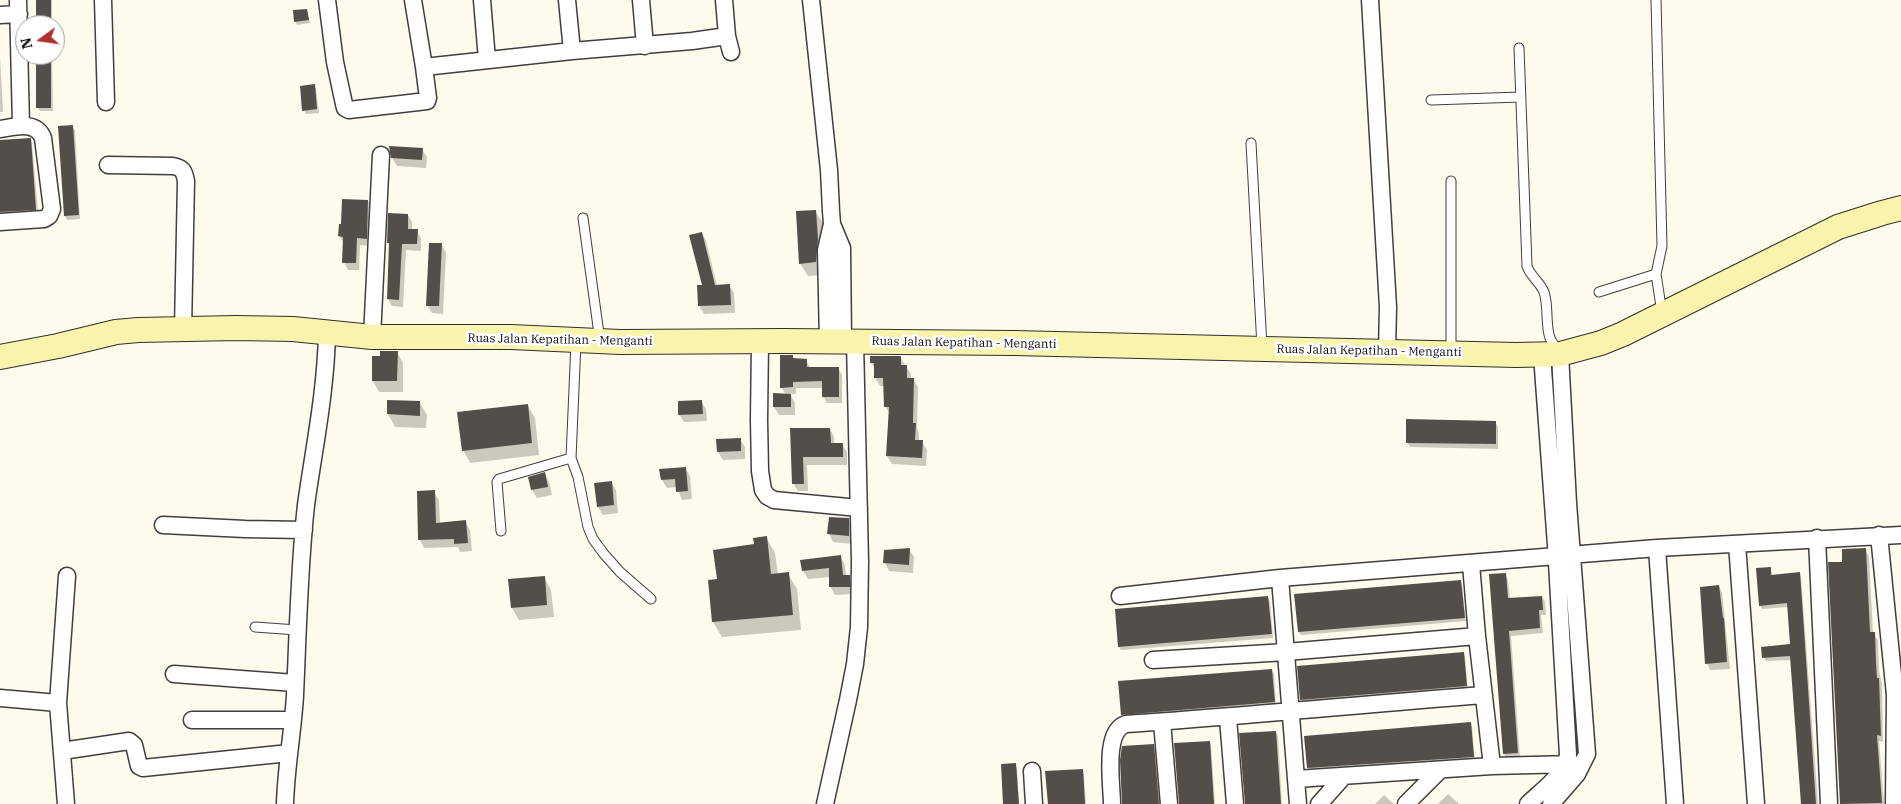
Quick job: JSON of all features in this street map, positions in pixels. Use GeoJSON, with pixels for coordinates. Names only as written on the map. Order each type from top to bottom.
{"type":"FeatureCollection","features":[{"type":"Feature","properties":{"kind":"main road","name":"Ruas Jalan Kepatihan - Menganti"},"geometry":{"type":"LineString","coordinates":[[0,357],[116,332],[183,329],[293,329],[372,337],[511,337],[600,342],[1006,343],[1451,353],[1551,349],[1601,343],[1663,315],[1838,227],[1901,208]]}},
{"type":"Feature","properties":{"kind":"street"},"geometry":{"type":"LineString","coordinates":[[103,0],[106,102]]}},
{"type":"Feature","properties":{"kind":"street"},"geometry":{"type":"LineString","coordinates":[[327,0],[335,62],[345,108],[349,110],[427,101],[424,67],[413,0]]}},
{"type":"Feature","properties":{"kind":"street"},"geometry":{"type":"LineString","coordinates":[[482,0],[487,60]]}},
{"type":"Feature","properties":{"kind":"street"},"geometry":{"type":"LineString","coordinates":[[567,0],[572,51]]}},
{"type":"Feature","properties":{"kind":"street"},"geometry":{"type":"LineString","coordinates":[[642,0],[645,46]]}},
{"type":"Feature","properties":{"kind":"street"},"geometry":{"type":"LineString","coordinates":[[424,67],[572,51],[645,46],[729,44],[724,0]]}},
{"type":"Feature","properties":{"kind":"street"},"geometry":{"type":"LineString","coordinates":[[811,0],[829,170],[832,224],[826,250],[842,342],[859,508],[860,562],[859,627],[855,664],[825,804]]}},
{"type":"Feature","properties":{"kind":"street"},"geometry":{"type":"LineString","coordinates":[[1370,0],[1388,308],[1388,351]]}},
{"type":"Feature","properties":{"kind":"street"},"geometry":{"type":"LineString","coordinates":[[0,15],[19,7],[21,126]]}},
{"type":"Feature","properties":{"kind":"street"},"geometry":{"type":"LineString","coordinates":[[0,129],[21,126],[35,127],[40,131],[43,138],[52,209],[50,216],[44,219],[0,222]]}},
{"type":"Feature","properties":{"kind":"street"},"geometry":{"type":"LineString","coordinates":[[372,337],[381,155]]}},
{"type":"Feature","properties":{"kind":"street"},"geometry":{"type":"LineString","coordinates":[[108,165],[173,166],[184,171],[186,180],[183,329]]}},
{"type":"Feature","properties":{"kind":"street"},"geometry":{"type":"LineString","coordinates":[[285,804],[295,683],[304,530],[320,416],[327,332]]}},
{"type":"Feature","properties":{"kind":"street"},"geometry":{"type":"LineString","coordinates":[[760,341],[759,438],[760,471],[763,490],[767,496],[774,500],[859,508]]}},
{"type":"Feature","properties":{"kind":"street"},"geometry":{"type":"LineString","coordinates":[[1528,804],[1587,754],[1573,556],[1551,349]]}},
{"type":"Feature","properties":{"kind":"street"},"geometry":{"type":"LineString","coordinates":[[1551,349],[1557,556],[1568,754],[1575,764]]}},
{"type":"Feature","properties":{"kind":"street"},"geometry":{"type":"LineString","coordinates":[[163,525],[304,530]]}},
{"type":"Feature","properties":{"kind":"street"},"geometry":{"type":"LineString","coordinates":[[1120,596],[1280,578],[1656,548],[1901,535]]}},
{"type":"Feature","properties":{"kind":"street"},"geometry":{"type":"LineString","coordinates":[[1879,536],[1895,695],[1894,804]]}},
{"type":"Feature","properties":{"kind":"street"},"geometry":{"type":"LineString","coordinates":[[1817,538],[1829,804]]}},
{"type":"Feature","properties":{"kind":"street"},"geometry":{"type":"LineString","coordinates":[[1737,544],[1756,804]]}},
{"type":"Feature","properties":{"kind":"street"},"geometry":{"type":"LineString","coordinates":[[1656,548],[1675,804]]}},
{"type":"Feature","properties":{"kind":"street"},"geometry":{"type":"LineString","coordinates":[[1471,564],[1492,766]]}},
{"type":"Feature","properties":{"kind":"street"},"geometry":{"type":"LineString","coordinates":[[66,804],[58,703],[67,576]]}},
{"type":"Feature","properties":{"kind":"street"},"geometry":{"type":"LineString","coordinates":[[1280,578],[1298,804]]}},
{"type":"Feature","properties":{"kind":"street"},"geometry":{"type":"LineString","coordinates":[[1153,660],[1286,652],[1477,636]]}},
{"type":"Feature","properties":{"kind":"street"},"geometry":{"type":"LineString","coordinates":[[1895,695],[1901,660]]}},
{"type":"Feature","properties":{"kind":"street"},"geometry":{"type":"LineString","coordinates":[[174,674],[295,683]]}},
{"type":"Feature","properties":{"kind":"street"},"geometry":{"type":"LineString","coordinates":[[1112,804],[1111,754],[1116,732],[1126,724],[1228,718],[1290,710],[1484,695]]}},
{"type":"Feature","properties":{"kind":"street"},"geometry":{"type":"LineString","coordinates":[[0,698],[58,703]]}},
{"type":"Feature","properties":{"kind":"street"},"geometry":{"type":"LineString","coordinates":[[1228,718],[1235,804]]}},
{"type":"Feature","properties":{"kind":"street"},"geometry":{"type":"LineString","coordinates":[[192,720],[292,720]]}},
{"type":"Feature","properties":{"kind":"street"},"geometry":{"type":"LineString","coordinates":[[1162,722],[1169,804]]}},
{"type":"Feature","properties":{"kind":"street"},"geometry":{"type":"LineString","coordinates":[[62,751],[129,741],[134,745],[139,766],[143,768],[289,753]]}},
{"type":"Feature","properties":{"kind":"street"},"geometry":{"type":"LineString","coordinates":[[1296,779],[1492,766],[1575,764]]}},
{"type":"Feature","properties":{"kind":"street"},"geometry":{"type":"LineString","coordinates":[[1551,804],[1575,764]]}},
{"type":"Feature","properties":{"kind":"street"},"geometry":{"type":"LineString","coordinates":[[1406,804],[1440,770]]}},
{"type":"Feature","properties":{"kind":"street"},"geometry":{"type":"LineString","coordinates":[[1032,771],[1034,804]]}},
{"type":"Feature","properties":{"kind":"street"},"geometry":{"type":"LineString","coordinates":[[1319,804],[1344,776]]}},
{"type":"Feature","properties":{"kind":"lane"},"geometry":{"type":"LineString","coordinates":[[1656,0],[1662,246],[1656,274],[1663,315]]}},
{"type":"Feature","properties":{"kind":"lane"},"geometry":{"type":"LineString","coordinates":[[1519,48],[1527,266],[1529,272],[1544,292],[1551,349]]}},
{"type":"Feature","properties":{"kind":"lane"},"geometry":{"type":"LineString","coordinates":[[1431,100],[1521,97]]}},
{"type":"Feature","properties":{"kind":"lane"},"geometry":{"type":"LineString","coordinates":[[1250,142],[1262,348]]}},
{"type":"Feature","properties":{"kind":"lane"},"geometry":{"type":"LineString","coordinates":[[1450,180],[1451,353]]}},
{"type":"Feature","properties":{"kind":"lane"},"geometry":{"type":"LineString","coordinates":[[583,218],[600,342]]}},
{"type":"Feature","properties":{"kind":"lane"},"geometry":{"type":"LineString","coordinates":[[1599,292],[1656,274]]}},
{"type":"Feature","properties":{"kind":"lane"},"geometry":{"type":"LineString","coordinates":[[576,340],[571,458],[578,477],[588,526],[593,540],[620,572],[652,599]]}},
{"type":"Feature","properties":{"kind":"lane"},"geometry":{"type":"LineString","coordinates":[[501,531],[497,482],[499,479],[571,458]]}},
{"type":"Feature","properties":{"kind":"lane"},"geometry":{"type":"LineString","coordinates":[[255,627],[297,630]]}},
{"type":"Feature","properties":{"kind":"building"},"geometry":{"type":"Polygon","coordinates":[[[36,0],[51,0],[51,15],[36,15],[36,0]]]}},
{"type":"Feature","properties":{"kind":"building"},"geometry":{"type":"Polygon","coordinates":[[[307,9],[309,20],[294,22],[293,10],[307,9]]]}},
{"type":"Feature","properties":{"kind":"building"},"geometry":{"type":"Polygon","coordinates":[[[36,65],[51,65],[51,108],[36,108],[36,65]]]}},
{"type":"Feature","properties":{"kind":"building"},"geometry":{"type":"Polygon","coordinates":[[[315,84],[317,109],[302,111],[300,86],[315,84]]]}},
{"type":"Feature","properties":{"kind":"building"},"geometry":{"type":"Polygon","coordinates":[[[73,125],[79,215],[64,216],[58,126],[73,125]]]}},
{"type":"Feature","properties":{"kind":"building"},"geometry":{"type":"Polygon","coordinates":[[[31,138],[36,210],[0,212],[0,140],[31,138]]]}},
{"type":"Feature","properties":{"kind":"building"},"geometry":{"type":"Polygon","coordinates":[[[389,146],[423,148],[422,160],[391,158],[389,146]]]}},
{"type":"Feature","properties":{"kind":"building"},"geometry":{"type":"Polygon","coordinates":[[[342,199],[368,200],[367,239],[357,238],[356,263],[342,263],[343,237],[338,236],[339,224],[341,224],[342,199]]]}},
{"type":"Feature","properties":{"kind":"building"},"geometry":{"type":"Polygon","coordinates":[[[816,210],[818,239],[816,262],[799,264],[796,211],[816,210]]]}},
{"type":"Feature","properties":{"kind":"building"},"geometry":{"type":"Polygon","coordinates":[[[388,213],[408,214],[408,229],[418,229],[417,244],[402,244],[399,300],[387,299],[388,213]]]}},
{"type":"Feature","properties":{"kind":"building"},"geometry":{"type":"Polygon","coordinates":[[[702,232],[715,285],[730,284],[731,305],[698,306],[697,285],[702,285],[689,235],[702,232]]]}},
{"type":"Feature","properties":{"kind":"building"},"geometry":{"type":"Polygon","coordinates":[[[429,243],[442,243],[439,306],[426,306],[429,243]]]}},
{"type":"Feature","properties":{"kind":"building"},"geometry":{"type":"Polygon","coordinates":[[[380,351],[398,351],[397,381],[372,381],[372,356],[380,356],[380,351]]]}},
{"type":"Feature","properties":{"kind":"building"},"geometry":{"type":"Polygon","coordinates":[[[780,355],[793,355],[793,358],[807,359],[807,367],[839,367],[839,397],[822,397],[822,381],[793,382],[793,387],[780,388],[780,355]]]}},
{"type":"Feature","properties":{"kind":"building"},"geometry":{"type":"Polygon","coordinates":[[[870,356],[901,356],[901,365],[907,365],[907,378],[914,378],[913,423],[916,423],[915,440],[923,440],[922,458],[886,456],[889,407],[884,407],[883,378],[874,378],[874,363],[870,363],[870,356]]]}},
{"type":"Feature","properties":{"kind":"building"},"geometry":{"type":"Polygon","coordinates":[[[773,393],[791,394],[791,407],[773,407],[773,393]]]}},
{"type":"Feature","properties":{"kind":"building"},"geometry":{"type":"Polygon","coordinates":[[[387,400],[420,401],[420,416],[387,414],[387,400]]]}},
{"type":"Feature","properties":{"kind":"building"},"geometry":{"type":"Polygon","coordinates":[[[702,400],[703,414],[678,415],[678,401],[702,400]]]}},
{"type":"Feature","properties":{"kind":"building"},"geometry":{"type":"Polygon","coordinates":[[[528,404],[532,443],[462,451],[457,412],[528,404]]]}},
{"type":"Feature","properties":{"kind":"building"},"geometry":{"type":"Polygon","coordinates":[[[1406,419],[1496,421],[1496,444],[1406,443],[1406,419]]]}},
{"type":"Feature","properties":{"kind":"building"},"geometry":{"type":"Polygon","coordinates":[[[790,428],[830,428],[831,443],[843,443],[843,457],[803,457],[804,484],[792,484],[790,428]]]}},
{"type":"Feature","properties":{"kind":"building"},"geometry":{"type":"Polygon","coordinates":[[[741,438],[741,451],[717,452],[716,439],[741,438]]]}},
{"type":"Feature","properties":{"kind":"building"},"geometry":{"type":"Polygon","coordinates":[[[686,467],[688,491],[676,492],[675,479],[661,480],[659,469],[686,467]]]}},
{"type":"Feature","properties":{"kind":"building"},"geometry":{"type":"Polygon","coordinates":[[[545,472],[548,487],[531,490],[528,477],[545,472]]]}},
{"type":"Feature","properties":{"kind":"building"},"geometry":{"type":"Polygon","coordinates":[[[612,481],[614,505],[597,507],[594,483],[612,481]]]}},
{"type":"Feature","properties":{"kind":"building"},"geometry":{"type":"Polygon","coordinates":[[[435,490],[436,523],[466,520],[468,543],[454,544],[454,539],[418,540],[417,491],[435,490]]]}},
{"type":"Feature","properties":{"kind":"building"},"geometry":{"type":"Polygon","coordinates":[[[829,517],[849,518],[849,536],[827,534],[829,517]]]}},
{"type":"Feature","properties":{"kind":"building"},"geometry":{"type":"Polygon","coordinates":[[[767,536],[771,574],[789,572],[793,615],[712,622],[708,580],[717,579],[713,550],[754,544],[753,538],[767,536]]]}},
{"type":"Feature","properties":{"kind":"building"},"geometry":{"type":"Polygon","coordinates":[[[910,548],[909,565],[883,563],[884,550],[910,548]]]}},
{"type":"Feature","properties":{"kind":"building"},"geometry":{"type":"Polygon","coordinates":[[[1866,548],[1870,632],[1875,632],[1877,678],[1879,678],[1881,736],[1877,735],[1882,803],[1840,804],[1828,562],[1842,562],[1842,549],[1866,548]]]}},
{"type":"Feature","properties":{"kind":"building"},"geometry":{"type":"Polygon","coordinates":[[[841,555],[843,575],[850,575],[850,587],[829,587],[829,568],[802,571],[800,560],[841,555]]]}},
{"type":"Feature","properties":{"kind":"building"},"geometry":{"type":"Polygon","coordinates":[[[1771,567],[1771,575],[1800,572],[1816,804],[1801,804],[1790,656],[1762,658],[1761,647],[1790,644],[1787,603],[1759,606],[1756,568],[1771,567]]]}},
{"type":"Feature","properties":{"kind":"building"},"geometry":{"type":"Polygon","coordinates":[[[1506,573],[1508,598],[1542,596],[1543,610],[1539,610],[1540,628],[1509,631],[1518,753],[1503,754],[1489,574],[1506,573]]]}},
{"type":"Feature","properties":{"kind":"building"},"geometry":{"type":"Polygon","coordinates":[[[545,576],[547,605],[511,608],[508,579],[545,576]]]}},
{"type":"Feature","properties":{"kind":"building"},"geometry":{"type":"Polygon","coordinates":[[[1461,580],[1465,618],[1298,632],[1294,594],[1461,580]]]}},
{"type":"Feature","properties":{"kind":"building"},"geometry":{"type":"Polygon","coordinates":[[[1719,585],[1724,618],[1727,662],[1705,664],[1700,587],[1719,585]]]}},
{"type":"Feature","properties":{"kind":"building"},"geometry":{"type":"Polygon","coordinates":[[[1268,596],[1272,634],[1118,647],[1115,609],[1268,596]]]}},
{"type":"Feature","properties":{"kind":"building"},"geometry":{"type":"Polygon","coordinates":[[[1464,652],[1467,686],[1300,700],[1297,666],[1464,652]]]}},
{"type":"Feature","properties":{"kind":"building"},"geometry":{"type":"Polygon","coordinates":[[[1272,669],[1275,702],[1121,715],[1118,681],[1272,669]]]}},
{"type":"Feature","properties":{"kind":"building"},"geometry":{"type":"Polygon","coordinates":[[[1471,722],[1474,757],[1307,768],[1304,736],[1471,722]]]}},
{"type":"Feature","properties":{"kind":"building"},"geometry":{"type":"Polygon","coordinates":[[[1276,731],[1281,804],[1245,804],[1239,733],[1276,731]]]}},
{"type":"Feature","properties":{"kind":"building"},"geometry":{"type":"Polygon","coordinates":[[[1210,741],[1214,804],[1179,804],[1174,743],[1210,741]]]}},
{"type":"Feature","properties":{"kind":"building"},"geometry":{"type":"Polygon","coordinates":[[[1154,744],[1159,804],[1122,804],[1120,760],[1122,746],[1154,744]]]}},
{"type":"Feature","properties":{"kind":"building"},"geometry":{"type":"Polygon","coordinates":[[[1016,763],[1019,804],[1003,804],[1001,764],[1016,763]]]}},
{"type":"Feature","properties":{"kind":"building"},"geometry":{"type":"Polygon","coordinates":[[[1083,769],[1085,804],[1048,804],[1045,771],[1083,769]]]}}]}
